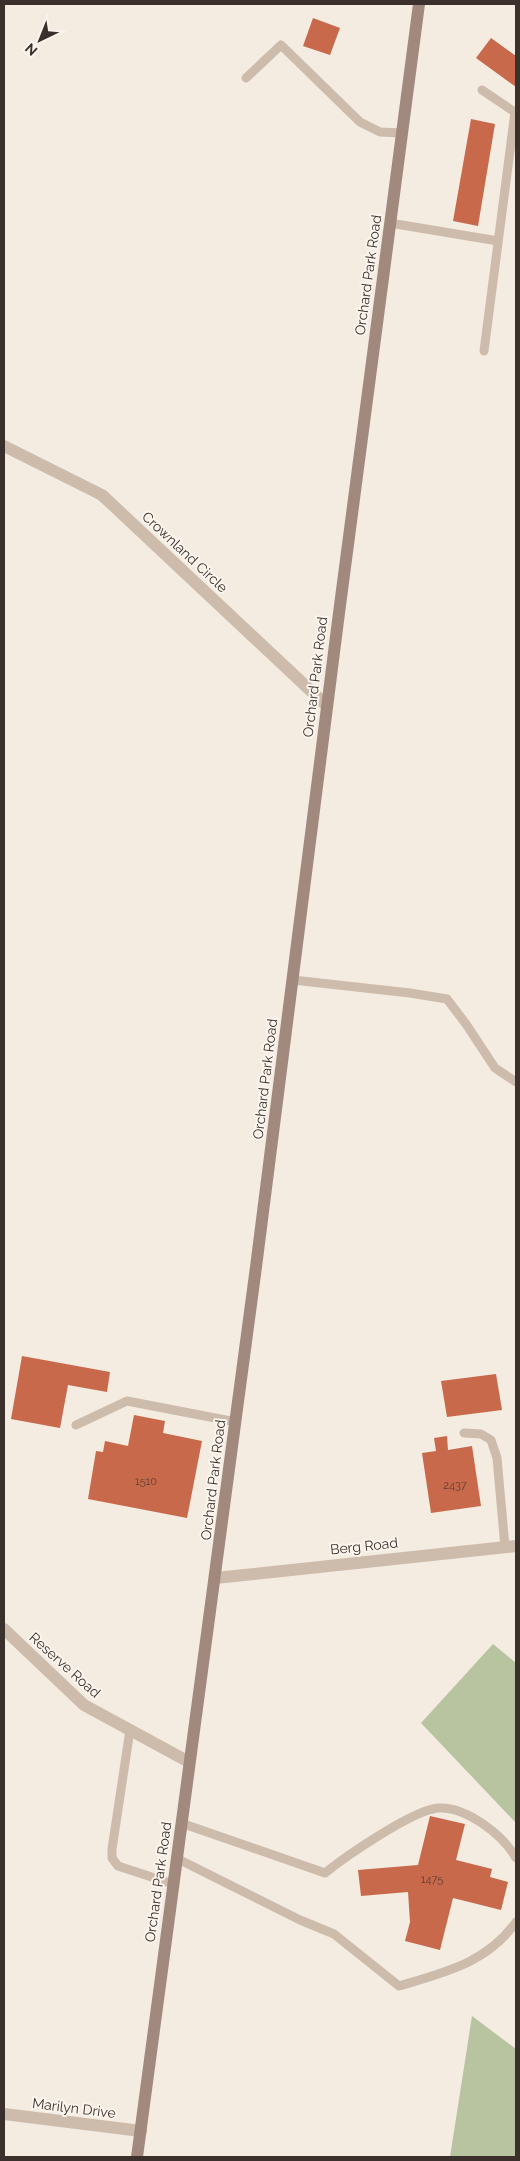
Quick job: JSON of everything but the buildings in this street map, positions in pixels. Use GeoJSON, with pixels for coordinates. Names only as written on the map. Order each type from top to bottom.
{"type":"FeatureCollection","features":[{"type":"Feature","properties":{"kind":"main road","name":"Orchard Park Road"},"geometry":{"type":"LineString","coordinates":[[137,2157],[172,1884],[216,1578],[327,706],[420,4]]}},
{"type":"Feature","properties":{"kind":"street","name":"Crownland Circle"},"geometry":{"type":"LineString","coordinates":[[4,446],[102,495],[327,706]]}},
{"type":"Feature","properties":{"kind":"street","name":"Berg Road"},"geometry":{"type":"LineString","coordinates":[[216,1578],[511,1546]]}},
{"type":"Feature","properties":{"kind":"street","name":"Reserve Road"},"geometry":{"type":"LineString","coordinates":[[4,1630],[84,1705],[189,1762]]}},
{"type":"Feature","properties":{"kind":"street","name":"Marilyn Drive"},"geometry":{"type":"LineString","coordinates":[[4,2114],[141,2131]]}},
{"type":"Feature","properties":{"kind":"lane"},"geometry":{"type":"LineString","coordinates":[[246,78],[281,44],[360,122],[380,132],[402,133]]}},
{"type":"Feature","properties":{"kind":"lane"},"geometry":{"type":"LineString","coordinates":[[482,90],[516,112],[484,351]]}},
{"type":"Feature","properties":{"kind":"lane"},"geometry":{"type":"LineString","coordinates":[[390,223],[498,241]]}},
{"type":"Feature","properties":{"kind":"lane"},"geometry":{"type":"LineString","coordinates":[[293,980],[447,999],[495,1068],[516,1082]]}},
{"type":"Feature","properties":{"kind":"lane"},"geometry":{"type":"LineString","coordinates":[[76,1425],[127,1401],[236,1422]]}},
{"type":"Feature","properties":{"kind":"lane"},"geometry":{"type":"LineString","coordinates":[[464,1433],[481,1434],[491,1440],[497,1458],[511,1546]]}},
{"type":"Feature","properties":{"kind":"lane"},"geometry":{"type":"LineString","coordinates":[[130,1730],[112,1858],[118,1866],[172,1884]]}},
{"type":"Feature","properties":{"kind":"lane"},"geometry":{"type":"LineString","coordinates":[[181,1823],[325,1873],[409,1818],[438,1808],[458,1811],[480,1821],[511,1848],[516,1858]]}},
{"type":"Feature","properties":{"kind":"lane"},"geometry":{"type":"LineString","coordinates":[[176,1858],[300,1920],[334,1934],[400,1986],[452,1971],[477,1957],[506,1936],[516,1922]]}},
{"type":"Feature","properties":{"kind":"green space"},"geometry":{"type":"Polygon","coordinates":[[[493,1644],[516,1663],[516,1823],[421,1723],[493,1644]]]}},
{"type":"Feature","properties":{"kind":"green space"},"geometry":{"type":"Polygon","coordinates":[[[472,2016],[516,2049],[516,2157],[450,2157],[472,2016]]]}}]}
